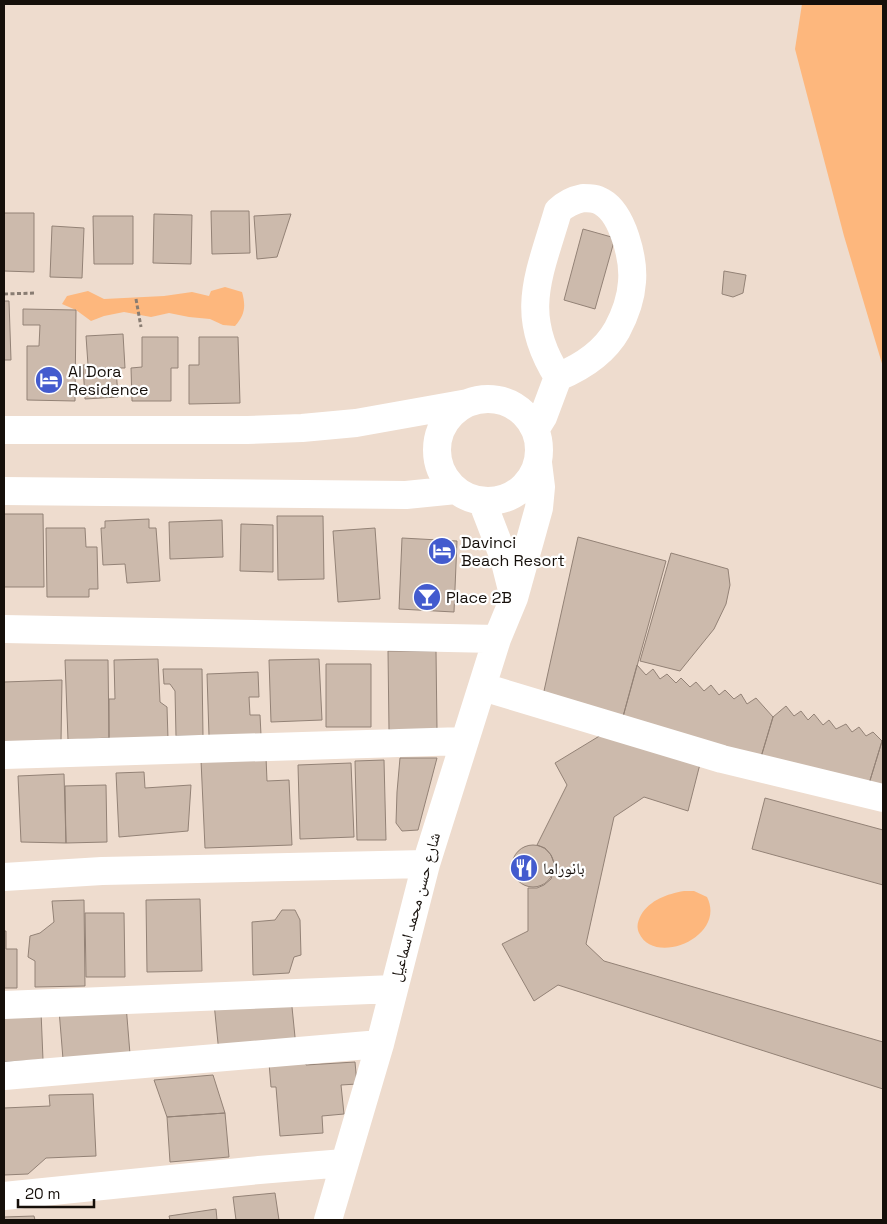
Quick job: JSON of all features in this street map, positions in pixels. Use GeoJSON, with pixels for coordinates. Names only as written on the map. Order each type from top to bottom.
{"type":"FeatureCollection","features":[{"type":"Feature","properties":{"kind":"street"},"geometry":{"type":"LineString","coordinates":[[535,430],[543,416],[558,377],[580,367],[600,351],[616,331],[629,299],[632,282],[631,256],[623,231],[610,208],[603,202],[593,198],[574,200],[565,204],[558,211],[538,281],[535,321],[547,360],[558,377]]}},
{"type":"Feature","properties":{"kind":"street"},"geometry":{"type":"LineString","coordinates":[[4,430],[247,430],[302,428],[356,423],[483,399],[499,400],[514,406],[527,416],[535,430],[540,452],[532,477],[523,488],[511,496],[497,501],[482,501],[456,490],[446,479],[440,465],[437,450],[439,436],[445,422],[455,411],[468,403]]}},
{"type":"Feature","properties":{"kind":"street","name":"شارع حسن محمد اسماعيل"},"geometry":{"type":"LineString","coordinates":[[328,1220],[380,1044],[426,864],[497,639],[514,598],[539,508],[541,487],[538,463]]}},
{"type":"Feature","properties":{"kind":"street"},"geometry":{"type":"LineString","coordinates":[[4,491],[406,494],[456,490]]}},
{"type":"Feature","properties":{"kind":"street"},"geometry":{"type":"LineString","coordinates":[[482,501],[504,558],[514,598]]}},
{"type":"Feature","properties":{"kind":"street"},"geometry":{"type":"LineString","coordinates":[[4,629],[497,639]]}},
{"type":"Feature","properties":{"kind":"street"},"geometry":{"type":"LineString","coordinates":[[483,687],[722,759],[883,798]]}},
{"type":"Feature","properties":{"kind":"street"},"geometry":{"type":"LineString","coordinates":[[4,755],[464,741]]}},
{"type":"Feature","properties":{"kind":"street"},"geometry":{"type":"LineString","coordinates":[[4,877],[102,871],[426,864]]}},
{"type":"Feature","properties":{"kind":"street"},"geometry":{"type":"LineString","coordinates":[[4,1005],[394,989]]}},
{"type":"Feature","properties":{"kind":"street"},"geometry":{"type":"LineString","coordinates":[[4,1076],[380,1044]]}},
{"type":"Feature","properties":{"kind":"street"},"geometry":{"type":"LineString","coordinates":[[4,1196],[344,1163]]}},
{"type":"Feature","properties":{"kind":"path"},"geometry":{"type":"LineString","coordinates":[[4,294],[36,292]]}},
{"type":"Feature","properties":{"kind":"path"},"geometry":{"type":"LineString","coordinates":[[136,299],[141,327]]}},
{"type":"Feature","properties":{"kind":"shaded area"},"geometry":{"type":"Polygon","coordinates":[[[802,4],[883,4],[883,367],[844,236],[795,49],[802,4]]]}},
{"type":"Feature","properties":{"kind":"shaded area"},"geometry":{"type":"Polygon","coordinates":[[[225,287],[242,292],[244,310],[235,326],[223,325],[210,319],[169,313],[151,317],[124,312],[91,321],[76,310],[62,304],[67,296],[88,291],[104,299],[164,296],[192,292],[209,296],[211,291],[225,287]]]}},
{"type":"Feature","properties":{"kind":"shaded area"},"geometry":{"type":"Polygon","coordinates":[[[694,891],[707,897],[710,911],[707,924],[698,935],[686,943],[672,947],[659,947],[647,943],[638,930],[641,915],[654,902],[671,894],[694,891]]]}},
{"type":"Feature","properties":{"kind":"building"},"geometry":{"type":"Polygon","coordinates":[[[211,211],[249,211],[250,253],[212,254],[211,211]]]}},
{"type":"Feature","properties":{"kind":"building"},"geometry":{"type":"Polygon","coordinates":[[[4,213],[34,213],[34,272],[4,271],[4,213]]]}},
{"type":"Feature","properties":{"kind":"building"},"geometry":{"type":"Polygon","coordinates":[[[154,214],[192,215],[191,264],[153,263],[154,214]]]}},
{"type":"Feature","properties":{"kind":"building"},"geometry":{"type":"Polygon","coordinates":[[[291,214],[277,257],[257,259],[254,216],[291,214]]]}},
{"type":"Feature","properties":{"kind":"building"},"geometry":{"type":"Polygon","coordinates":[[[93,216],[133,216],[133,264],[94,264],[93,216]]]}},
{"type":"Feature","properties":{"kind":"building"},"geometry":{"type":"Polygon","coordinates":[[[52,226],[84,228],[82,278],[50,277],[52,226]]]}},
{"type":"Feature","properties":{"kind":"building"},"geometry":{"type":"Polygon","coordinates":[[[583,229],[615,238],[595,309],[564,300],[583,229]]]}},
{"type":"Feature","properties":{"kind":"building"},"geometry":{"type":"Polygon","coordinates":[[[724,271],[746,275],[743,293],[733,297],[722,294],[724,271]]]}},
{"type":"Feature","properties":{"kind":"building"},"geometry":{"type":"Polygon","coordinates":[[[4,301],[9,301],[11,360],[4,360],[4,301]]]}},
{"type":"Feature","properties":{"kind":"building"},"geometry":{"type":"Polygon","coordinates":[[[23,309],[76,310],[75,401],[27,400],[27,346],[39,346],[40,325],[23,325],[23,309]]]}},
{"type":"Feature","properties":{"kind":"building"},"geometry":{"type":"Polygon","coordinates":[[[123,334],[125,368],[116,368],[118,397],[85,399],[83,365],[88,365],[86,336],[123,334]]]}},
{"type":"Feature","properties":{"kind":"building"},"geometry":{"type":"Polygon","coordinates":[[[142,337],[178,337],[178,368],[171,368],[171,401],[132,401],[131,368],[142,367],[142,337]]]}},
{"type":"Feature","properties":{"kind":"building"},"geometry":{"type":"Polygon","coordinates":[[[199,337],[238,337],[240,403],[189,404],[189,365],[199,365],[199,337]]]}},
{"type":"Feature","properties":{"kind":"building"},"geometry":{"type":"Polygon","coordinates":[[[4,514],[43,514],[44,587],[4,587],[4,514]]]}},
{"type":"Feature","properties":{"kind":"building"},"geometry":{"type":"Polygon","coordinates":[[[277,516],[323,516],[324,579],[278,580],[277,516]]]}},
{"type":"Feature","properties":{"kind":"building"},"geometry":{"type":"Polygon","coordinates":[[[149,519],[149,528],[156,528],[160,581],[127,583],[125,564],[103,565],[101,528],[105,528],[105,521],[149,519]]]}},
{"type":"Feature","properties":{"kind":"building"},"geometry":{"type":"Polygon","coordinates":[[[222,520],[223,557],[170,559],[169,522],[222,520]]]}},
{"type":"Feature","properties":{"kind":"building"},"geometry":{"type":"Polygon","coordinates":[[[241,524],[273,525],[273,572],[240,571],[241,524]]]}},
{"type":"Feature","properties":{"kind":"building"},"geometry":{"type":"Polygon","coordinates":[[[46,528],[85,528],[86,547],[97,547],[98,589],[89,589],[89,597],[47,597],[46,528]]]}},
{"type":"Feature","properties":{"kind":"building"},"geometry":{"type":"Polygon","coordinates":[[[375,528],[380,599],[338,602],[333,531],[375,528]]]}},
{"type":"Feature","properties":{"kind":"building"},"geometry":{"type":"Polygon","coordinates":[[[578,537],[666,561],[621,724],[542,700],[578,537]]]}},
{"type":"Feature","properties":{"kind":"building"},"geometry":{"type":"Polygon","coordinates":[[[402,538],[457,541],[454,612],[399,609],[402,538]]]}},
{"type":"Feature","properties":{"kind":"building"},"geometry":{"type":"Polygon","coordinates":[[[671,553],[728,569],[730,585],[726,604],[714,629],[680,671],[640,661],[671,553]]]}},
{"type":"Feature","properties":{"kind":"building"},"geometry":{"type":"Polygon","coordinates":[[[388,651],[436,651],[437,730],[389,730],[388,651]]]}},
{"type":"Feature","properties":{"kind":"building"},"geometry":{"type":"Polygon","coordinates":[[[158,659],[160,702],[167,707],[168,739],[109,740],[109,699],[115,699],[114,660],[158,659]]]}},
{"type":"Feature","properties":{"kind":"building"},"geometry":{"type":"Polygon","coordinates":[[[319,659],[322,720],[271,722],[269,660],[319,659]]]}},
{"type":"Feature","properties":{"kind":"building"},"geometry":{"type":"Polygon","coordinates":[[[65,660],[108,660],[109,738],[68,740],[65,660]]]}},
{"type":"Feature","properties":{"kind":"building"},"geometry":{"type":"Polygon","coordinates":[[[326,664],[371,664],[371,727],[326,727],[326,664]]]}},
{"type":"Feature","properties":{"kind":"building"},"geometry":{"type":"Polygon","coordinates":[[[637,665],[646,675],[653,669],[660,679],[667,674],[676,683],[681,678],[690,687],[696,682],[704,691],[711,685],[719,695],[725,690],[734,699],[741,694],[747,704],[756,698],[773,717],[761,757],[621,724],[637,665]]]}},
{"type":"Feature","properties":{"kind":"building"},"geometry":{"type":"Polygon","coordinates":[[[163,669],[202,669],[203,736],[176,736],[175,691],[170,684],[164,684],[163,669]]]}},
{"type":"Feature","properties":{"kind":"building"},"geometry":{"type":"Polygon","coordinates":[[[258,672],[259,697],[249,697],[250,715],[260,715],[261,735],[209,736],[207,674],[258,672]]]}},
{"type":"Feature","properties":{"kind":"building"},"geometry":{"type":"Polygon","coordinates":[[[62,680],[61,742],[4,745],[4,682],[62,680]]]}},
{"type":"Feature","properties":{"kind":"building"},"geometry":{"type":"Polygon","coordinates":[[[786,706],[794,716],[801,711],[808,720],[814,714],[823,725],[829,720],[836,729],[846,724],[852,732],[859,727],[866,736],[873,732],[882,741],[868,787],[761,757],[773,717],[786,706]]]}},
{"type":"Feature","properties":{"kind":"building"},"geometry":{"type":"Polygon","coordinates":[[[606,732],[700,764],[688,811],[644,797],[614,817],[586,944],[604,961],[883,1042],[883,1089],[558,985],[534,1001],[502,944],[528,931],[528,888],[537,888],[544,885],[551,879],[554,871],[551,855],[545,848],[537,845],[567,785],[555,763],[606,732]]]}},
{"type":"Feature","properties":{"kind":"building"},"geometry":{"type":"Polygon","coordinates":[[[883,738],[883,790],[868,787],[883,738]]]}},
{"type":"Feature","properties":{"kind":"building"},"geometry":{"type":"Polygon","coordinates":[[[266,757],[267,781],[289,780],[292,845],[205,848],[201,760],[266,757]]]}},
{"type":"Feature","properties":{"kind":"building"},"geometry":{"type":"Polygon","coordinates":[[[400,758],[437,758],[418,830],[402,831],[396,823],[400,758]]]}},
{"type":"Feature","properties":{"kind":"building"},"geometry":{"type":"Polygon","coordinates":[[[384,760],[386,840],[357,840],[355,761],[384,760]]]}},
{"type":"Feature","properties":{"kind":"building"},"geometry":{"type":"Polygon","coordinates":[[[351,763],[354,837],[300,839],[298,765],[351,763]]]}},
{"type":"Feature","properties":{"kind":"building"},"geometry":{"type":"Polygon","coordinates":[[[144,772],[145,788],[191,785],[188,831],[119,837],[116,773],[144,772]]]}},
{"type":"Feature","properties":{"kind":"building"},"geometry":{"type":"Polygon","coordinates":[[[64,774],[66,843],[21,842],[18,776],[64,774]]]}},
{"type":"Feature","properties":{"kind":"building"},"geometry":{"type":"Polygon","coordinates":[[[106,785],[107,842],[66,843],[65,786],[106,785]]]}},
{"type":"Feature","properties":{"kind":"building"},"geometry":{"type":"Polygon","coordinates":[[[765,798],[883,830],[883,885],[752,849],[765,798]]]}},
{"type":"Feature","properties":{"kind":"building"},"geometry":{"type":"Polygon","coordinates":[[[537,845],[545,848],[551,854],[554,866],[551,878],[545,884],[529,887],[521,884],[515,878],[512,862],[515,854],[521,848],[537,845]]]}},
{"type":"Feature","properties":{"kind":"building"},"geometry":{"type":"Polygon","coordinates":[[[200,899],[202,971],[147,972],[146,900],[200,899]]]}},
{"type":"Feature","properties":{"kind":"building"},"geometry":{"type":"Polygon","coordinates":[[[84,900],[85,986],[35,987],[35,961],[28,957],[30,936],[40,933],[54,922],[52,901],[84,900]]]}},
{"type":"Feature","properties":{"kind":"building"},"geometry":{"type":"Polygon","coordinates":[[[282,910],[295,910],[300,920],[301,955],[294,957],[289,973],[253,975],[252,922],[275,920],[282,910]]]}},
{"type":"Feature","properties":{"kind":"building"},"geometry":{"type":"Polygon","coordinates":[[[85,913],[124,913],[125,977],[86,977],[85,913]]]}},
{"type":"Feature","properties":{"kind":"building"},"geometry":{"type":"Polygon","coordinates":[[[4,931],[6,931],[6,949],[17,949],[17,988],[4,988],[4,931]]]}},
{"type":"Feature","properties":{"kind":"building"},"geometry":{"type":"Polygon","coordinates":[[[291,997],[296,1047],[219,1053],[214,1003],[291,997]]]}},
{"type":"Feature","properties":{"kind":"building"},"geometry":{"type":"Polygon","coordinates":[[[126,1005],[130,1054],[63,1059],[59,1010],[126,1005]]]}},
{"type":"Feature","properties":{"kind":"building"},"geometry":{"type":"Polygon","coordinates":[[[41,1011],[43,1060],[4,1062],[4,1012],[41,1011]]]}},
{"type":"Feature","properties":{"kind":"building"},"geometry":{"type":"Polygon","coordinates":[[[306,1060],[306,1065],[355,1062],[357,1084],[341,1085],[344,1114],[322,1116],[323,1133],[280,1136],[276,1087],[271,1087],[269,1063],[306,1060]]]}},
{"type":"Feature","properties":{"kind":"building"},"geometry":{"type":"Polygon","coordinates":[[[213,1075],[225,1113],[167,1117],[154,1080],[213,1075]]]}},
{"type":"Feature","properties":{"kind":"building"},"geometry":{"type":"Polygon","coordinates":[[[93,1094],[96,1156],[46,1158],[28,1174],[4,1175],[4,1108],[50,1106],[49,1095],[93,1094]]]}},
{"type":"Feature","properties":{"kind":"building"},"geometry":{"type":"Polygon","coordinates":[[[225,1113],[229,1157],[170,1162],[167,1117],[225,1113]]]}},
{"type":"Feature","properties":{"kind":"building"},"geometry":{"type":"Polygon","coordinates":[[[275,1193],[279,1220],[236,1220],[233,1197],[275,1193]]]}},
{"type":"Feature","properties":{"kind":"building"},"geometry":{"type":"Polygon","coordinates":[[[216,1209],[217,1220],[170,1220],[169,1216],[216,1209]]]}},
{"type":"Feature","properties":{"kind":"building"},"geometry":{"type":"Polygon","coordinates":[[[34,1216],[35,1220],[4,1220],[4,1217],[34,1216]]]}},
{"type":"Feature","properties":{"kind":"place","name":"Al Dora Residence"},"geometry":{"type":"Point","coordinates":[49,380]}},
{"type":"Feature","properties":{"kind":"place","name":"Davinci Beach Resort"},"geometry":{"type":"Point","coordinates":[442,551]}},
{"type":"Feature","properties":{"kind":"place","name":"Place 2B"},"geometry":{"type":"Point","coordinates":[427,597]}},
{"type":"Feature","properties":{"kind":"place","name":"بانوراما"},"geometry":{"type":"Point","coordinates":[524,868]}}]}
